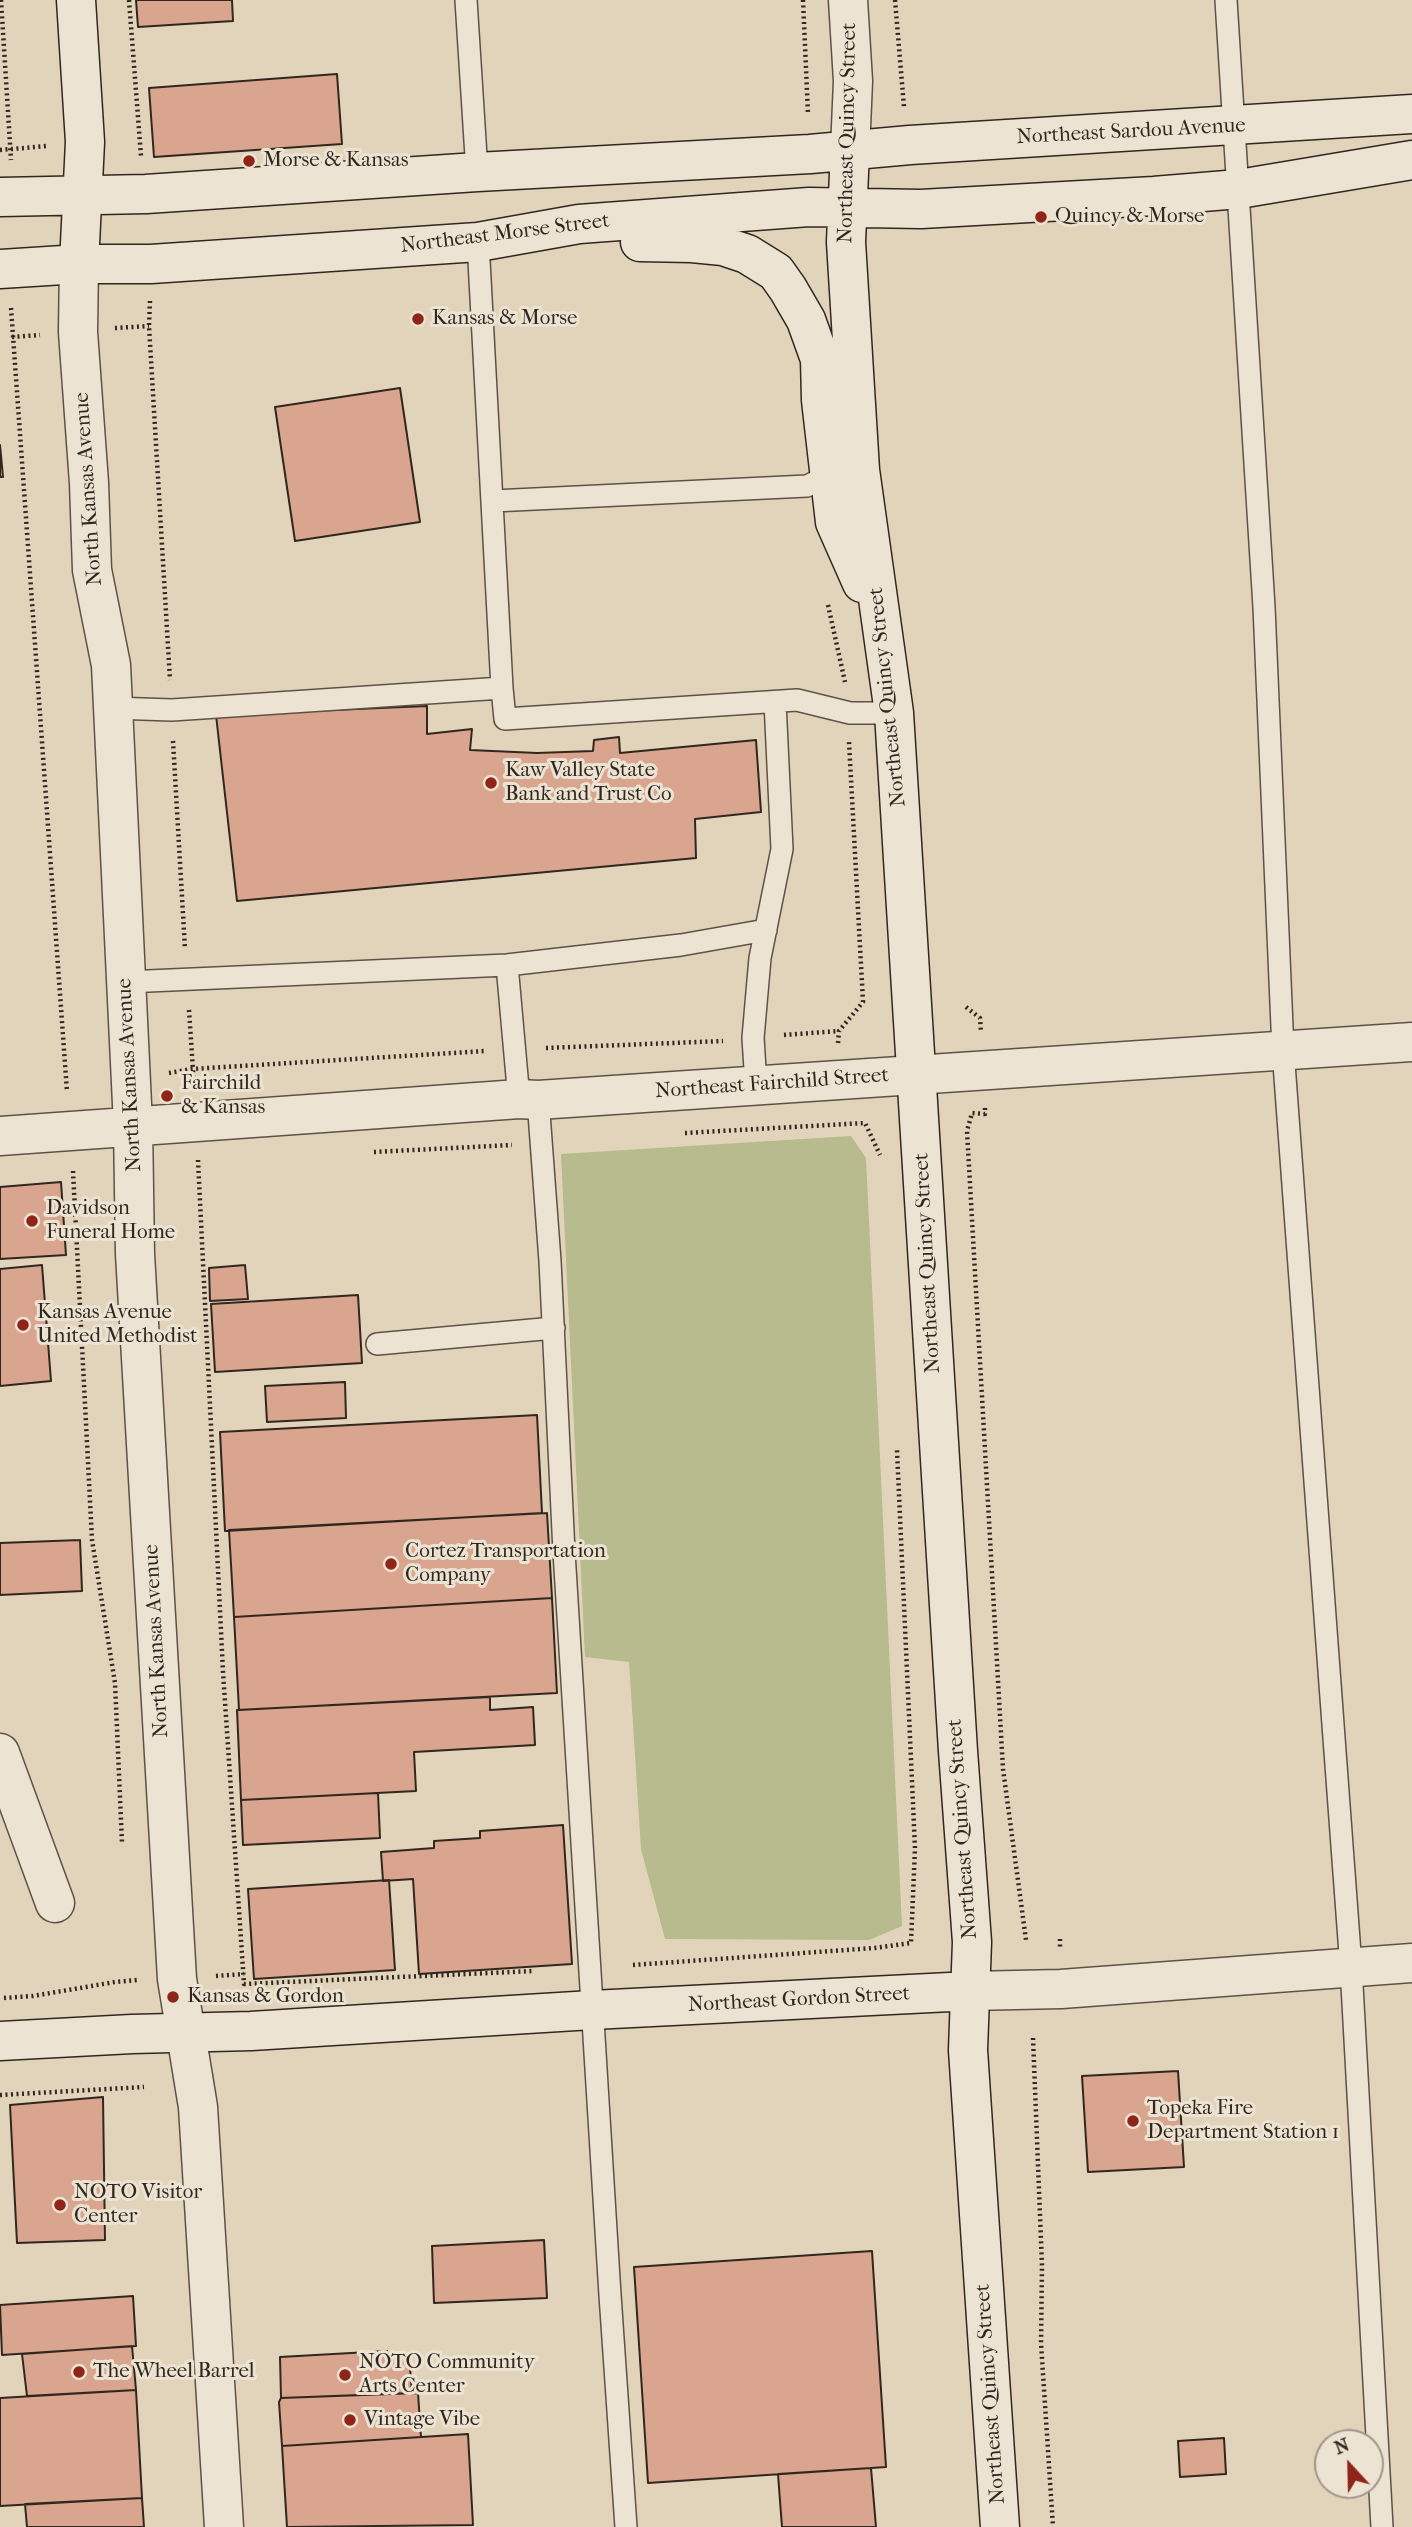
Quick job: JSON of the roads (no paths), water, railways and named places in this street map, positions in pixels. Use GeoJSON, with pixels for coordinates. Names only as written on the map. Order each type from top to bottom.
{"type":"FeatureCollection","features":[{"type":"Feature","properties":{"kind":"main road","name":"North Kansas Avenue"},"geometry":{"type":"LineString","coordinates":[[76,0],[85,142],[78,332],[89,483],[92,570],[111,665],[133,1125],[135,1254],[177,1979],[198,2107],[224,2527]]}},
{"type":"Feature","properties":{"kind":"main road","name":"Northeast Quincy Street"},"geometry":{"type":"LineString","coordinates":[[848,0],[853,81],[846,242],[845,472],[835,522],[884,633],[894,713],[957,1751],[972,1942],[968,2050],[1000,2527]]}},
{"type":"Feature","properties":{"kind":"main road","name":"Northeast Sardou Avenue"},"geometry":{"type":"LineString","coordinates":[[850,150],[1412,114]]}},
{"type":"Feature","properties":{"kind":"main road"},"geometry":{"type":"LineString","coordinates":[[6,197],[146,194],[850,150]]}},
{"type":"Feature","properties":{"kind":"main road","name":"Northeast Morse Street"},"geometry":{"type":"LineString","coordinates":[[5,269],[79,264],[151,264],[478,242],[579,224],[809,207],[921,209],[1154,196],[1239,189],[1412,160]]}},
{"type":"Feature","properties":{"kind":"main road"},"geometry":{"type":"LineString","coordinates":[[478,242],[692,243],[723,246],[747,254],[776,272],[806,320],[820,359],[821,400],[845,472]]}},
{"type":"Feature","properties":{"kind":"main road","name":"Northeast Fairchild Street"},"geometry":{"type":"LineString","coordinates":[[0,1136],[133,1125],[1412,1042]]}},
{"type":"Feature","properties":{"kind":"main road"},"geometry":{"type":"LineString","coordinates":[[0,1753],[55,1902]]}},
{"type":"Feature","properties":{"kind":"main road","name":"Northeast Gordon Street"},"geometry":{"type":"LineString","coordinates":[[0,2041],[185,2031],[251,2031],[970,1991],[1061,1989],[1412,1962]]}},
{"type":"Feature","properties":{"kind":"lane"},"geometry":{"type":"LineString","coordinates":[[466,0],[477,172]]}},
{"type":"Feature","properties":{"kind":"lane"},"geometry":{"type":"LineString","coordinates":[[1226,0],[1264,607],[1283,1050],[1351,1967],[1382,2527]]}},
{"type":"Feature","properties":{"kind":"lane"},"geometry":{"type":"LineString","coordinates":[[478,242],[505,719],[797,700],[850,713],[894,713]]}},
{"type":"Feature","properties":{"kind":"lane"},"geometry":{"type":"LineString","coordinates":[[493,501],[807,486],[845,472]]}},
{"type":"Feature","properties":{"kind":"lane"},"geometry":{"type":"LineString","coordinates":[[112,708],[172,710],[502,688]]}},
{"type":"Feature","properties":{"kind":"lane"},"geometry":{"type":"LineString","coordinates":[[756,1085],[753,1038],[760,958],[782,849],[775,702]]}},
{"type":"Feature","properties":{"kind":"lane"},"geometry":{"type":"LineString","coordinates":[[126,982],[507,965],[681,945],[766,930]]}},
{"type":"Feature","properties":{"kind":"lane"},"geometry":{"type":"LineString","coordinates":[[507,965],[516,1049],[528,1099],[554,1328],[564,1552],[626,2527]]}},
{"type":"Feature","properties":{"kind":"lane"},"geometry":{"type":"LineString","coordinates":[[377,1344],[554,1328]]}},
{"type":"Feature","properties":{"kind":"place","name":"Morse & Kansas"},"geometry":{"type":"Point","coordinates":[249,161]}},
{"type":"Feature","properties":{"kind":"place","name":"Quincy & Morse"},"geometry":{"type":"Point","coordinates":[1041,217]}},
{"type":"Feature","properties":{"kind":"place","name":"Kansas & Morse"},"geometry":{"type":"Point","coordinates":[418,319]}},
{"type":"Feature","properties":{"kind":"place","name":"Kaw Valley State Bank and Trust Co"},"geometry":{"type":"Point","coordinates":[491,783]}},
{"type":"Feature","properties":{"kind":"place","name":"Fairchild & Kansas"},"geometry":{"type":"Point","coordinates":[167,1096]}},
{"type":"Feature","properties":{"kind":"place","name":"Davidson Funeral Home"},"geometry":{"type":"Point","coordinates":[32,1221]}},
{"type":"Feature","properties":{"kind":"place","name":"Kansas Avenue United Methodist"},"geometry":{"type":"Point","coordinates":[23,1325]}},
{"type":"Feature","properties":{"kind":"place","name":"Cortez Transportation Company"},"geometry":{"type":"Point","coordinates":[391,1564]}},
{"type":"Feature","properties":{"kind":"place","name":"Kansas & Gordon"},"geometry":{"type":"Point","coordinates":[173,1997]}},
{"type":"Feature","properties":{"kind":"place","name":"Topeka Fire Department Station 1"},"geometry":{"type":"Point","coordinates":[1133,2121]}},
{"type":"Feature","properties":{"kind":"place","name":"NOTO Visitor Center"},"geometry":{"type":"Point","coordinates":[60,2205]}},
{"type":"Feature","properties":{"kind":"place","name":"The Wheel Barrel"},"geometry":{"type":"Point","coordinates":[79,2372]}},
{"type":"Feature","properties":{"kind":"place","name":"NOTO Community Arts Center"},"geometry":{"type":"Point","coordinates":[345,2375]}},
{"type":"Feature","properties":{"kind":"place","name":"Vintage Vibe"},"geometry":{"type":"Point","coordinates":[350,2420]}}]}
